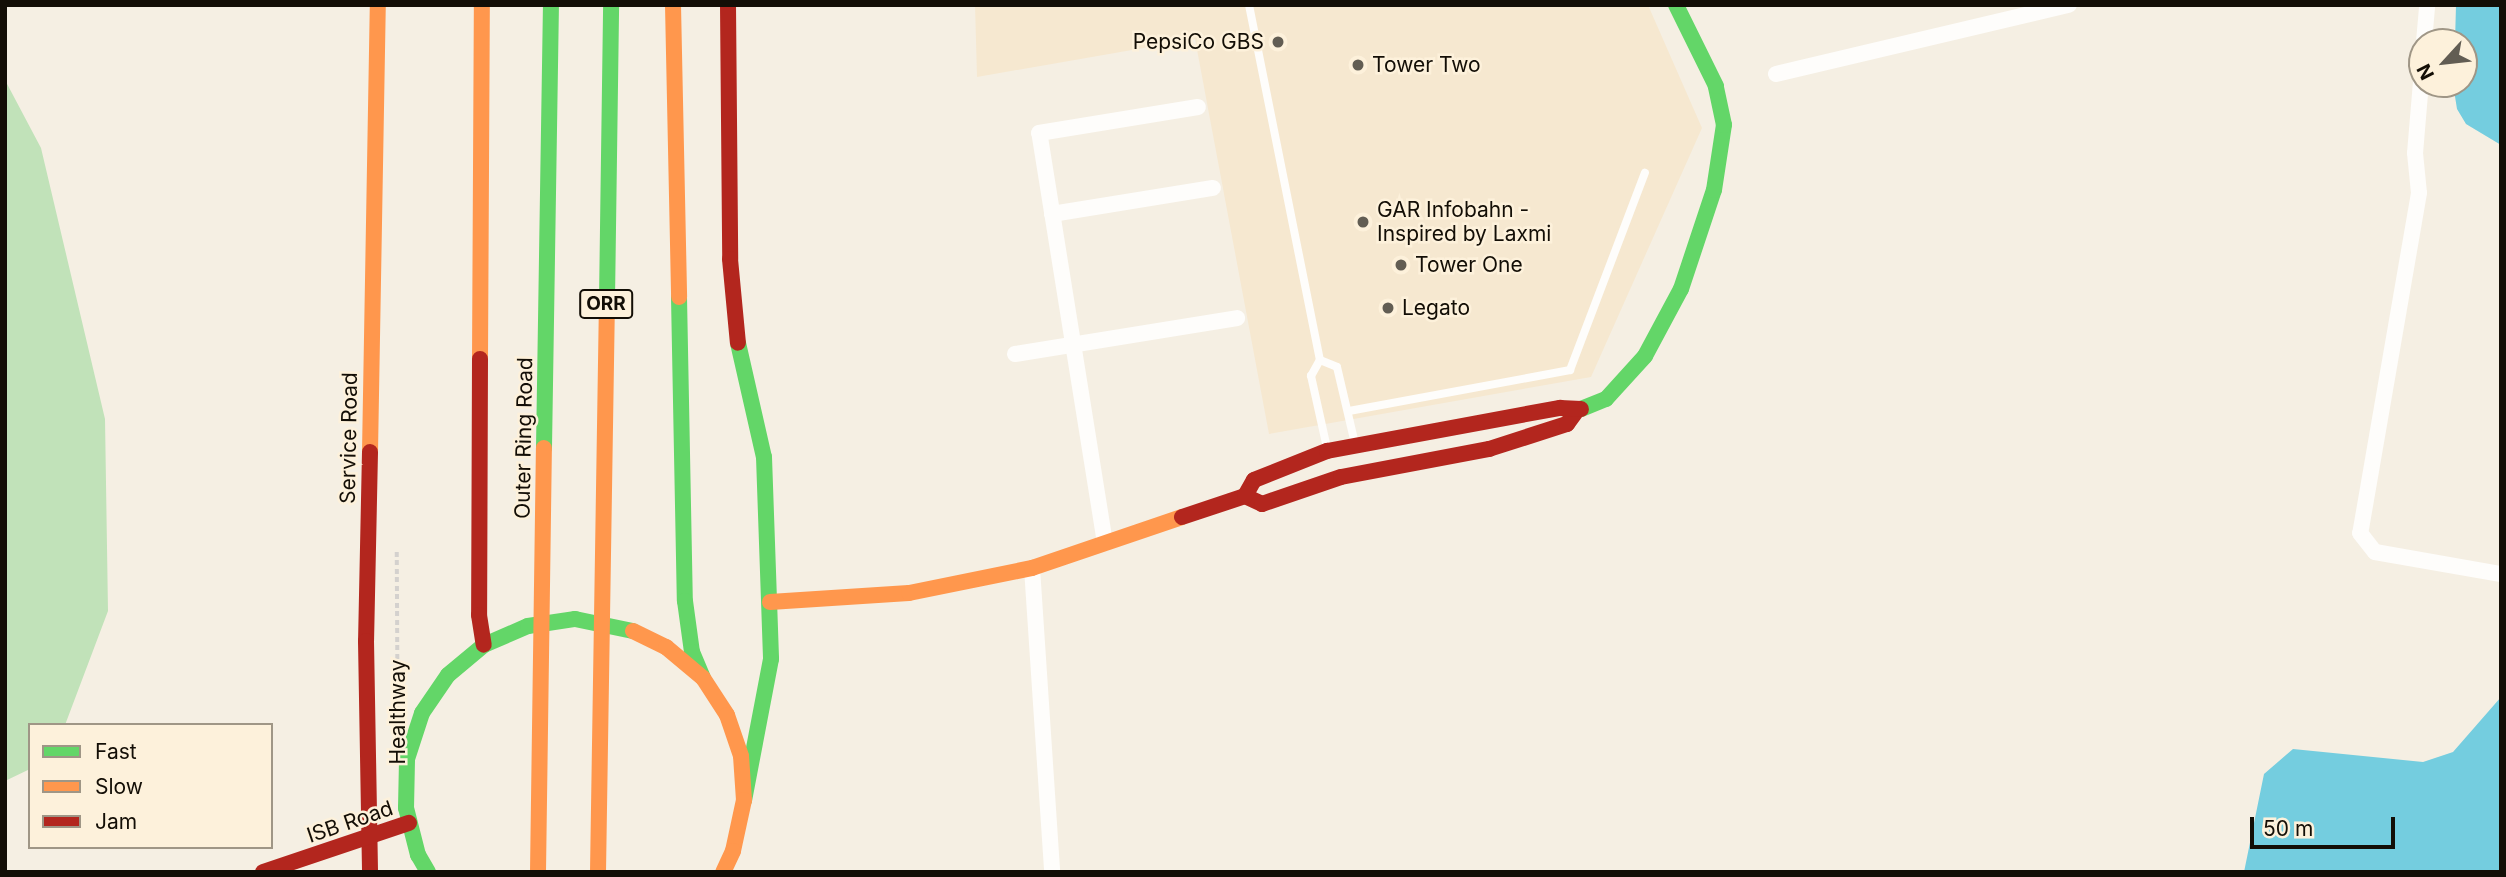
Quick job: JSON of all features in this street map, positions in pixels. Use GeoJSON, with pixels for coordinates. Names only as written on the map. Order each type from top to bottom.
{"type":"FeatureCollection","features":[{"type":"Feature","properties":{"kind":"main road","name":"Service Road"},"geometry":{"type":"LineString","coordinates":[[370,872],[366,641],[378,5]]}},
{"type":"Feature","properties":{"kind":"main road"},"geometry":{"type":"LineString","coordinates":[[482,5],[479,615],[484,645]]}},
{"type":"Feature","properties":{"kind":"main road","name":"Outer Ring Road"},"geometry":{"type":"LineString","coordinates":[[538,872],[551,5]]}},
{"type":"Feature","properties":{"kind":"main road","name":"ORR"},"geometry":{"type":"LineString","coordinates":[[598,872],[611,5]]}},
{"type":"Feature","properties":{"kind":"main road"},"geometry":{"type":"LineString","coordinates":[[673,5],[685,601],[692,652],[703,678],[727,715],[741,756],[744,800]]}},
{"type":"Feature","properties":{"kind":"main road"},"geometry":{"type":"LineString","coordinates":[[723,872],[733,851],[769,670],[764,457],[739,352],[730,259],[729,5]]}},
{"type":"Feature","properties":{"kind":"main road"},"geometry":{"type":"LineString","coordinates":[[769,602],[909,593],[1032,568],[1245,496],[1254,480],[1327,451],[1560,408],[1577,410],[1606,399],[1645,356],[1681,289],[1714,190],[1724,125],[1716,86],[1676,5]]}},
{"type":"Feature","properties":{"kind":"main road"},"geometry":{"type":"LineString","coordinates":[[1245,496],[1262,504],[1341,477],[1489,449],[1567,425],[1577,410]]}},
{"type":"Feature","properties":{"kind":"main road"},"geometry":{"type":"LineString","coordinates":[[428,872],[418,855],[409,823],[407,760],[422,713],[448,675],[484,645],[527,625],[575,619],[611,625],[666,647],[703,678]]}},
{"type":"Feature","properties":{"kind":"main road","name":"ISB Road"},"geometry":{"type":"LineString","coordinates":[[263,872],[409,823]]}},
{"type":"Feature","properties":{"kind":"main road"},"geometry":{"type":"LineString","coordinates":[[733,851],[743,872]]}},
{"type":"Feature","properties":{"kind":"street"},"geometry":{"type":"LineString","coordinates":[[2425,28],[2427,5]]}},
{"type":"Feature","properties":{"kind":"street"},"geometry":{"type":"LineString","coordinates":[[1776,74],[2064,6]]}},
{"type":"Feature","properties":{"kind":"street"},"geometry":{"type":"LineString","coordinates":[[2420,98],[2415,153],[2419,193],[2360,533],[2375,552],[2501,574]]}},
{"type":"Feature","properties":{"kind":"street"},"geometry":{"type":"LineString","coordinates":[[1104,544],[1039,133],[1198,107]]}},
{"type":"Feature","properties":{"kind":"street"},"geometry":{"type":"LineString","coordinates":[[1052,214],[1213,188]]}},
{"type":"Feature","properties":{"kind":"street"},"geometry":{"type":"LineString","coordinates":[[1015,354],[1237,318]]}},
{"type":"Feature","properties":{"kind":"street"},"geometry":{"type":"LineString","coordinates":[[1032,568],[1052,872]]}},
{"type":"Feature","properties":{"kind":"lane"},"geometry":{"type":"LineString","coordinates":[[1250,5],[1320,360],[1311,376],[1327,451]]}},
{"type":"Feature","properties":{"kind":"lane"},"geometry":{"type":"LineString","coordinates":[[1349,411],[1570,370],[1645,173]]}},
{"type":"Feature","properties":{"kind":"lane"},"geometry":{"type":"LineString","coordinates":[[1320,360],[1337,367],[1355,445]]}},
{"type":"Feature","properties":{"kind":"path","name":"Healthway"},"geometry":{"type":"LineString","coordinates":[[397,552],[398,730]]}},
{"type":"Feature","properties":{"kind":"shaded area"},"geometry":{"type":"Polygon","coordinates":[[[975,5],[1648,5],[1702,128],[1591,377],[1269,434],[1195,39],[977,77],[975,5]]]}},
{"type":"Feature","properties":{"kind":"green space"},"geometry":{"type":"Polygon","coordinates":[[[5,80],[41,148],[105,419],[108,611],[66,723],[28,723],[28,770],[5,781],[5,80]]]}},
{"type":"Feature","properties":{"kind":"water"},"geometry":{"type":"Polygon","coordinates":[[[2456,5],[2501,5],[2501,145],[2466,124],[2457,109],[2455,98],[2478,98],[2478,28],[2455,28],[2456,5]]]}},
{"type":"Feature","properties":{"kind":"water"},"geometry":{"type":"Polygon","coordinates":[[[2501,697],[2501,872],[2244,872],[2264,774],[2293,749],[2423,762],[2453,752],[2501,697]]]}},
{"type":"Feature","properties":{"kind":"traffic: fast"},"geometry":{"type":"LineString","coordinates":[[544,448],[551,5]]}},
{"type":"Feature","properties":{"kind":"traffic: fast"},"geometry":{"type":"LineString","coordinates":[[607,300],[611,5]]}},
{"type":"Feature","properties":{"kind":"traffic: fast"},"geometry":{"type":"LineString","coordinates":[[1581,409],[1606,399],[1645,356],[1681,289],[1714,190],[1724,125],[1716,86],[1676,5]]}},
{"type":"Feature","properties":{"kind":"traffic: fast"},"geometry":{"type":"LineString","coordinates":[[679,297],[685,601],[692,652],[703,678]]}},
{"type":"Feature","properties":{"kind":"traffic: fast"},"geometry":{"type":"LineString","coordinates":[[738,343],[764,457],[771,659],[744,800]]}},
{"type":"Feature","properties":{"kind":"traffic: fast"},"geometry":{"type":"LineString","coordinates":[[428,872],[418,855],[406,808],[407,759],[422,713],[448,675],[484,645],[528,626],[575,619],[633,631]]}},
{"type":"Feature","properties":{"kind":"traffic: slow"},"geometry":{"type":"LineString","coordinates":[[370,452],[378,5]]}},
{"type":"Feature","properties":{"kind":"traffic: slow"},"geometry":{"type":"LineString","coordinates":[[480,359],[482,5]]}},
{"type":"Feature","properties":{"kind":"traffic: slow"},"geometry":{"type":"LineString","coordinates":[[673,5],[679,297]]}},
{"type":"Feature","properties":{"kind":"traffic: slow"},"geometry":{"type":"LineString","coordinates":[[598,872],[607,300]]}},
{"type":"Feature","properties":{"kind":"traffic: slow"},"geometry":{"type":"LineString","coordinates":[[538,872],[544,448]]}},
{"type":"Feature","properties":{"kind":"traffic: slow"},"geometry":{"type":"LineString","coordinates":[[770,602],[909,593],[1032,568],[1182,517]]}},
{"type":"Feature","properties":{"kind":"traffic: slow"},"geometry":{"type":"LineString","coordinates":[[633,631],[666,647],[703,678],[727,715],[741,756],[744,800],[733,851],[723,872]]}},
{"type":"Feature","properties":{"kind":"traffic: jam"},"geometry":{"type":"LineString","coordinates":[[728,5],[730,259],[738,343]]}},
{"type":"Feature","properties":{"kind":"traffic: jam"},"geometry":{"type":"LineString","coordinates":[[480,359],[479,615],[484,645]]}},
{"type":"Feature","properties":{"kind":"traffic: jam"},"geometry":{"type":"LineString","coordinates":[[1182,517],[1245,496],[1254,480],[1327,451],[1560,408],[1581,409]]}},
{"type":"Feature","properties":{"kind":"traffic: jam"},"geometry":{"type":"LineString","coordinates":[[1245,496],[1262,504],[1341,477],[1489,449],[1567,424],[1577,410]]}},
{"type":"Feature","properties":{"kind":"traffic: jam"},"geometry":{"type":"LineString","coordinates":[[370,452],[366,641],[370,872]]}},
{"type":"Feature","properties":{"kind":"traffic: jam"},"geometry":{"type":"LineString","coordinates":[[263,872],[409,823]]}},
{"type":"Feature","properties":{"kind":"place","name":"PepsiCo GBS"},"geometry":{"type":"Point","coordinates":[1278,42]}},
{"type":"Feature","properties":{"kind":"place","name":"Tower Two"},"geometry":{"type":"Point","coordinates":[1358,65]}},
{"type":"Feature","properties":{"kind":"place","name":"GAR Infobahn - Inspired by Laxmi"},"geometry":{"type":"Point","coordinates":[1363,222]}},
{"type":"Feature","properties":{"kind":"place","name":"Tower One"},"geometry":{"type":"Point","coordinates":[1401,265]}},
{"type":"Feature","properties":{"kind":"place","name":"Legato"},"geometry":{"type":"Point","coordinates":[1388,308]}}]}
